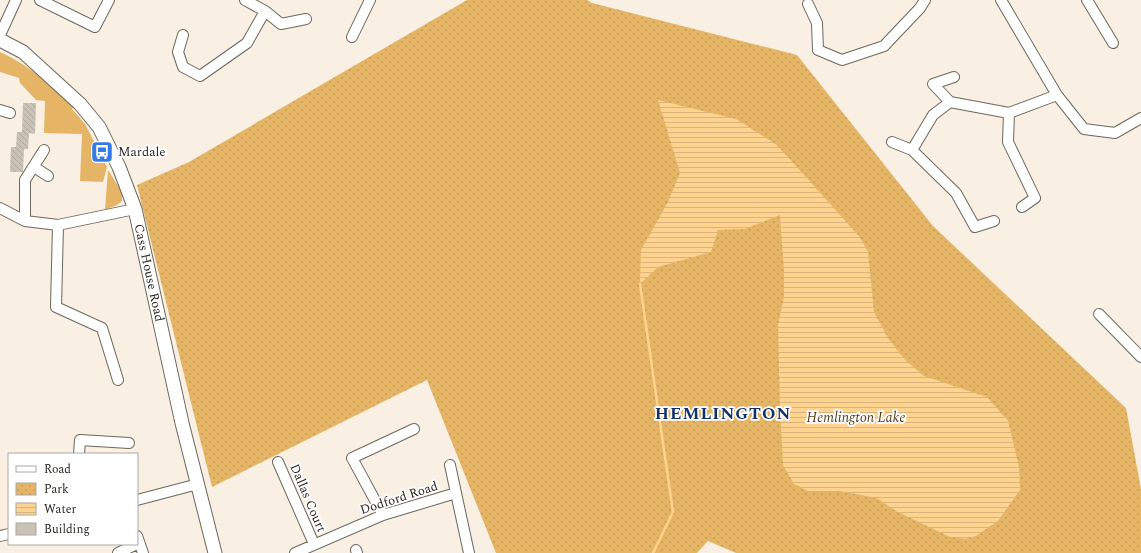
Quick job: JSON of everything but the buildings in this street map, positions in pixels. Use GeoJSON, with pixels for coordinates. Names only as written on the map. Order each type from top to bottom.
{"type":"FeatureCollection","features":[{"type":"Feature","properties":{"kind":"street"},"geometry":{"type":"LineString","coordinates":[[0,35],[16,0]]}},
{"type":"Feature","properties":{"kind":"street"},"geometry":{"type":"LineString","coordinates":[[40,0],[95,27],[109,0]]}},
{"type":"Feature","properties":{"kind":"street"},"geometry":{"type":"LineString","coordinates":[[245,0],[265,11],[281,24],[306,19]]}},
{"type":"Feature","properties":{"kind":"street"},"geometry":{"type":"LineString","coordinates":[[352,37],[370,0]]}},
{"type":"Feature","properties":{"kind":"street"},"geometry":{"type":"LineString","coordinates":[[808,4],[817,23],[818,50],[842,60],[884,46],[920,8],[925,0]]}},
{"type":"Feature","properties":{"kind":"street"},"geometry":{"type":"LineString","coordinates":[[1087,0],[1113,43]]}},
{"type":"Feature","properties":{"kind":"street"},"geometry":{"type":"LineString","coordinates":[[1006,2],[1057,95],[1084,129],[1115,133],[1141,118]]}},
{"type":"Feature","properties":{"kind":"street"},"geometry":{"type":"LineString","coordinates":[[183,35],[178,52],[183,67],[200,76],[247,43],[265,11]]}},
{"type":"Feature","properties":{"kind":"street","name":"Cass House Road"},"geometry":{"type":"LineString","coordinates":[[0,40],[22,52],[80,104],[99,127],[119,167],[135,209],[182,423],[215,553]]}},
{"type":"Feature","properties":{"kind":"street"},"geometry":{"type":"LineString","coordinates":[[954,77],[934,84],[950,102],[1009,113],[1057,95]]}},
{"type":"Feature","properties":{"kind":"street"},"geometry":{"type":"LineString","coordinates":[[912,150],[933,115],[950,102]]}},
{"type":"Feature","properties":{"kind":"street"},"geometry":{"type":"LineString","coordinates":[[0,110],[10,113]]}},
{"type":"Feature","properties":{"kind":"street"},"geometry":{"type":"LineString","coordinates":[[1009,113],[1008,142],[1035,198],[1022,207]]}},
{"type":"Feature","properties":{"kind":"street"},"geometry":{"type":"LineString","coordinates":[[892,142],[912,150],[956,193],[975,227],[994,221]]}},
{"type":"Feature","properties":{"kind":"street"},"geometry":{"type":"LineString","coordinates":[[25,221],[25,180],[44,150]]}},
{"type":"Feature","properties":{"kind":"street"},"geometry":{"type":"LineString","coordinates":[[34,166],[48,176]]}},
{"type":"Feature","properties":{"kind":"street"},"geometry":{"type":"LineString","coordinates":[[0,208],[25,221],[58,225],[135,209]]}},
{"type":"Feature","properties":{"kind":"street"},"geometry":{"type":"LineString","coordinates":[[58,225],[56,307],[102,328],[118,380]]}},
{"type":"Feature","properties":{"kind":"street"},"geometry":{"type":"LineString","coordinates":[[1099,314],[1141,357]]}},
{"type":"Feature","properties":{"kind":"street"},"geometry":{"type":"LineString","coordinates":[[383,515],[352,458],[414,429]]}},
{"type":"Feature","properties":{"kind":"street"},"geometry":{"type":"LineString","coordinates":[[79,453],[80,440],[130,443]]}},
{"type":"Feature","properties":{"kind":"street","name":"Dallas Court"},"geometry":{"type":"LineString","coordinates":[[278,462],[314,544]]}},
{"type":"Feature","properties":{"kind":"street"},"geometry":{"type":"LineString","coordinates":[[450,465],[456,493]]}},
{"type":"Feature","properties":{"kind":"street"},"geometry":{"type":"LineString","coordinates":[[138,500],[198,484]]}},
{"type":"Feature","properties":{"kind":"street","name":"Dodford Road"},"geometry":{"type":"LineString","coordinates":[[295,553],[383,515],[456,493],[468,553]]}},
{"type":"Feature","properties":{"kind":"street"},"geometry":{"type":"LineString","coordinates":[[138,539],[143,553]]}},
{"type":"Feature","properties":{"kind":"street"},"geometry":{"type":"LineString","coordinates":[[118,553],[129,545]]}},
{"type":"Feature","properties":{"kind":"green space"},"geometry":{"type":"Polygon","coordinates":[[[467,0],[587,0],[592,3],[797,55],[933,226],[1126,408],[1141,489],[1141,553],[736,553],[708,541],[697,553],[496,553],[427,380],[212,487],[137,185],[189,162],[467,0]]]}},
{"type":"Feature","properties":{"kind":"green space"},"geometry":{"type":"Polygon","coordinates":[[[0,52],[30,69],[74,107],[72,109],[85,124],[107,167],[103,182],[80,181],[82,134],[44,133],[45,101],[36,100],[20,83],[19,78],[0,72],[0,52]]]}},
{"type":"Feature","properties":{"kind":"green space"},"geometry":{"type":"Polygon","coordinates":[[[108,170],[122,192],[122,201],[105,210],[108,170]]]}},
{"type":"Feature","properties":{"kind":"water","name":"Hemlington Lake"},"geometry":{"type":"Polygon","coordinates":[[[658,100],[736,119],[777,145],[859,236],[868,252],[874,312],[888,338],[905,360],[924,376],[987,397],[1008,421],[1019,467],[1020,490],[998,521],[976,536],[965,539],[950,537],[896,511],[877,498],[839,491],[808,491],[794,484],[783,465],[780,409],[778,325],[784,297],[784,271],[780,215],[745,229],[718,230],[711,252],[658,267],[640,284],[641,250],[668,202],[680,173],[658,100]]]}},
{"type":"Feature","properties":{"kind":"waterway"},"geometry":{"type":"LineString","coordinates":[[640,284],[673,512],[653,553]]}},
{"type":"Feature","properties":{"kind":"place","name":"Mardale"},"geometry":{"type":"Point","coordinates":[102,152]}},
{"type":"Feature","properties":{"kind":"district","name":"HEMLINGTON"},"geometry":{"type":"Point","coordinates":[723,414]}}]}
